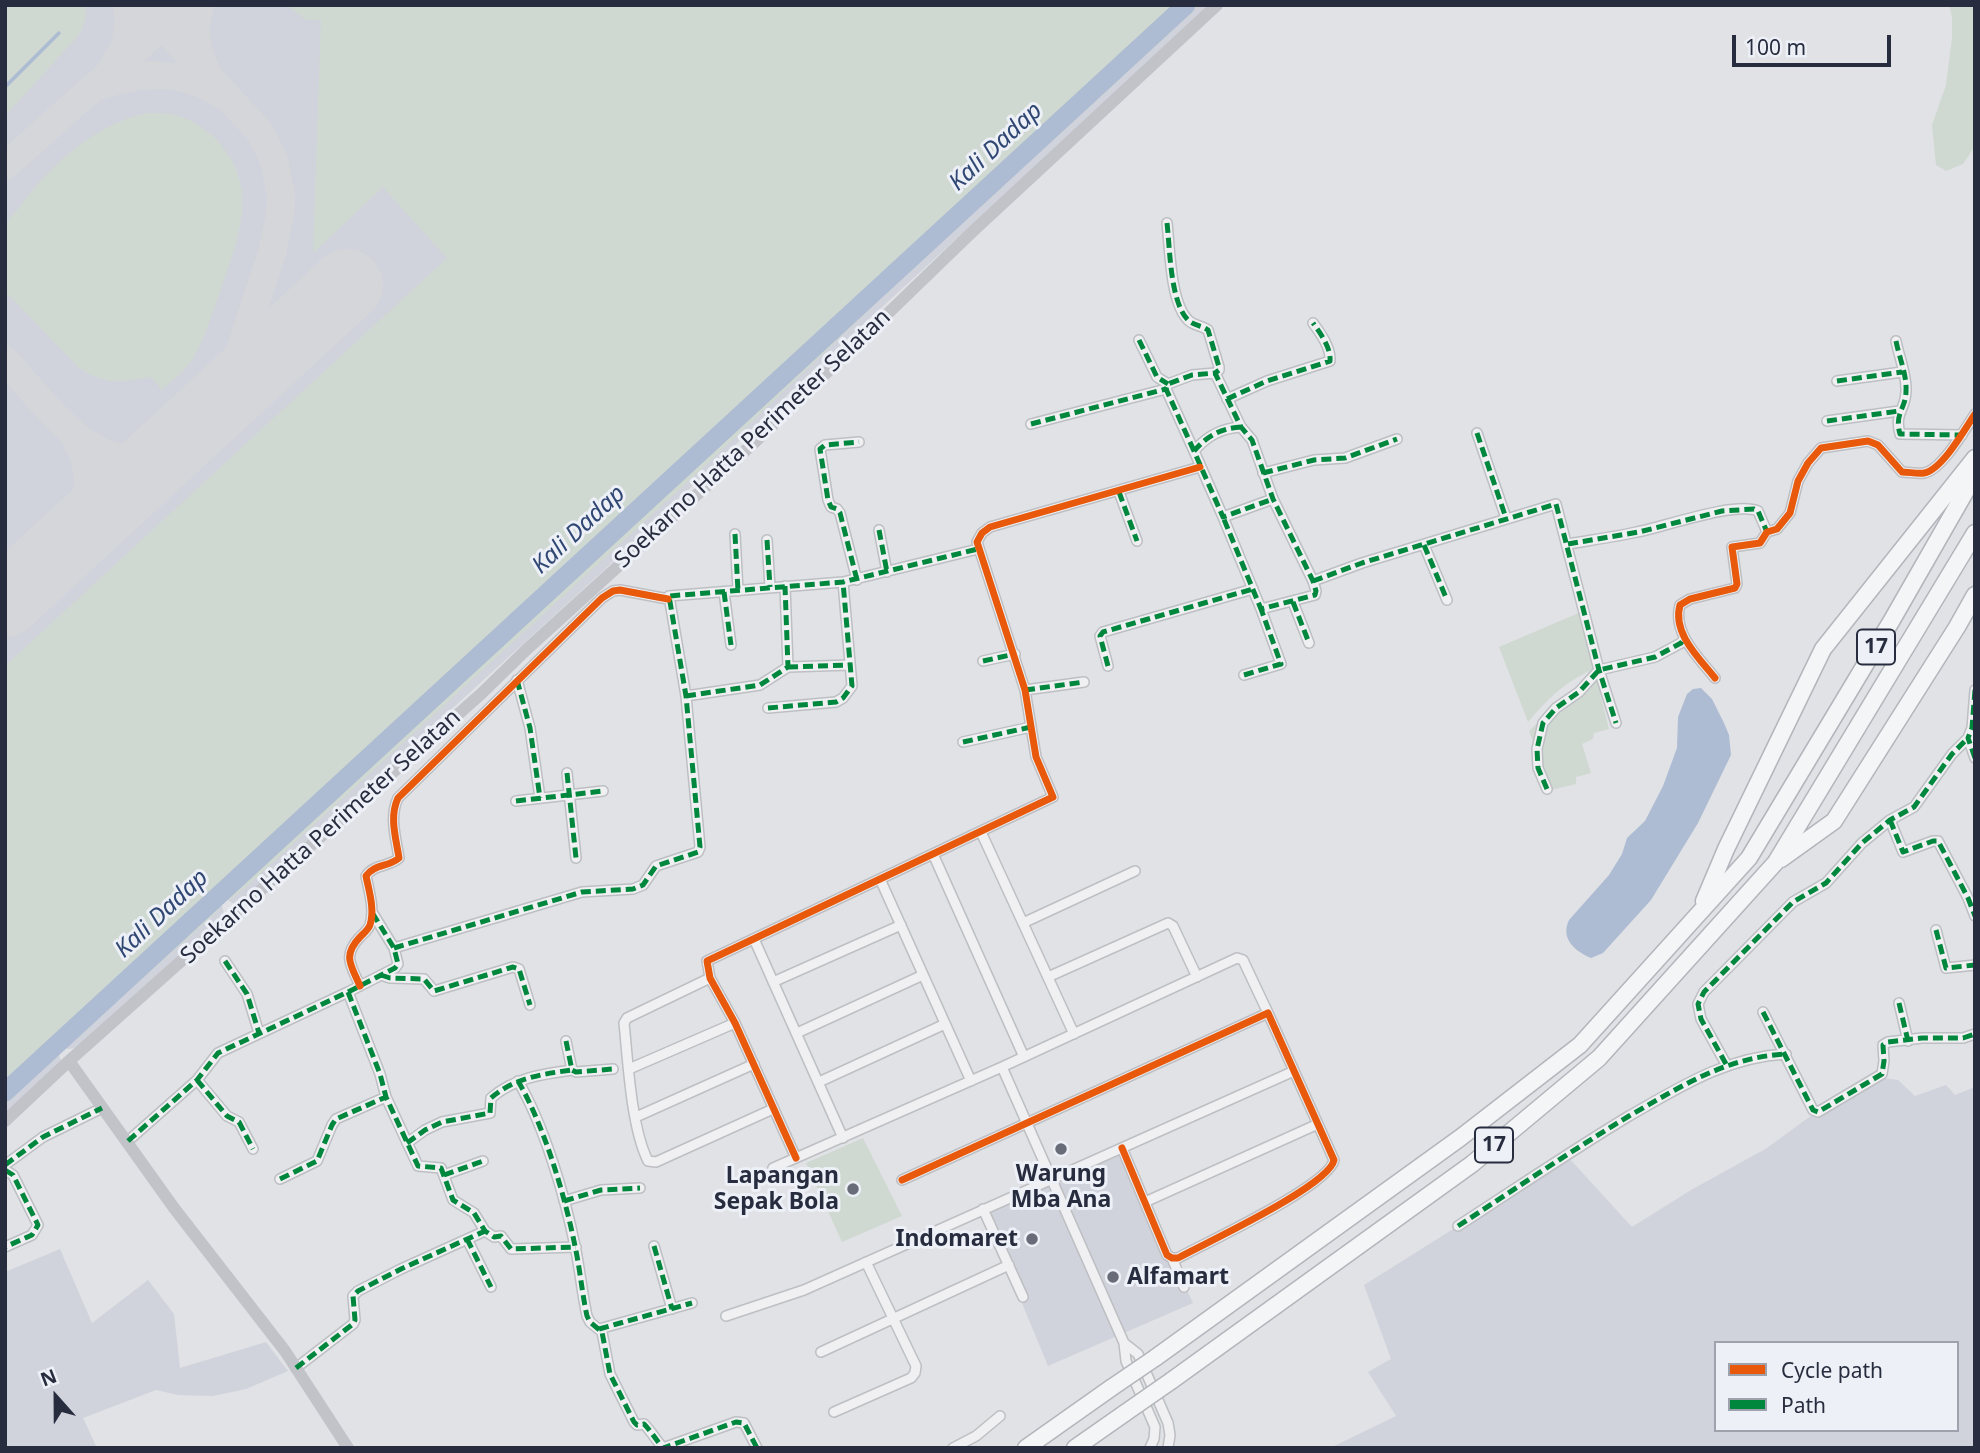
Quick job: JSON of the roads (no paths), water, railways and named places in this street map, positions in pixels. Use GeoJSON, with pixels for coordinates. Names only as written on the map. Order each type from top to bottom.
{"type":"FeatureCollection","features":[{"type":"Feature","properties":{"kind":"highway"},"geometry":{"type":"LineString","coordinates":[[1698,914],[1726,849],[1823,649],[1975,458]]}},
{"type":"Feature","properties":{"kind":"highway","name":"17"},"geometry":{"type":"LineString","coordinates":[[1026,1448],[1460,1138],[1580,1045],[1749,858],[1892,620],[1975,475]]}},
{"type":"Feature","properties":{"kind":"highway","name":"17"},"geometry":{"type":"LineString","coordinates":[[1075,1448],[1472,1164],[1599,1058],[1776,862],[1975,533]]}},
{"type":"Feature","properties":{"kind":"highway"},"geometry":{"type":"LineString","coordinates":[[1776,862],[1834,821],[1975,595]]}},
{"type":"Feature","properties":{"kind":"main road","name":"Soekarno Hatta Perimeter Selatan"},"geometry":{"type":"LineString","coordinates":[[5,1121],[482,693],[756,441],[970,234],[1217,5]]}},
{"type":"Feature","properties":{"kind":"main road"},"geometry":{"type":"LineString","coordinates":[[69,1061],[174,1208],[296,1368],[348,1448]]}},
{"type":"Feature","properties":{"kind":"street"},"geometry":{"type":"LineString","coordinates":[[1031,424],[1167,386],[1192,375],[1215,373],[1219,370],[1208,330],[1188,320],[1179,306],[1167,223]]}},
{"type":"Feature","properties":{"kind":"street"},"geometry":{"type":"LineString","coordinates":[[1227,399],[1267,381],[1330,361],[1324,340],[1313,323]]}},
{"type":"Feature","properties":{"kind":"street"},"geometry":{"type":"LineString","coordinates":[[1139,340],[1157,377],[1167,386],[1282,664],[1244,675]]}},
{"type":"Feature","properties":{"kind":"street"},"geometry":{"type":"LineString","coordinates":[[1896,341],[1906,390],[1897,423],[1900,434],[1962,435]]}},
{"type":"Feature","properties":{"kind":"street"},"geometry":{"type":"LineString","coordinates":[[1837,381],[1902,372]]}},
{"type":"Feature","properties":{"kind":"street"},"geometry":{"type":"LineString","coordinates":[[1215,373],[1241,427],[1252,440],[1273,499],[1316,591],[1315,595],[1261,609]]}},
{"type":"Feature","properties":{"kind":"street"},"geometry":{"type":"LineString","coordinates":[[1827,421],[1899,411]]}},
{"type":"Feature","properties":{"kind":"street"},"geometry":{"type":"LineString","coordinates":[[1715,678],[1684,639],[1678,612],[1681,605],[1690,599],[1735,587],[1737,584],[1732,547],[1760,543],[1767,532],[1777,529],[1790,513],[1798,481],[1821,448],[1868,441],[1878,445],[1902,472],[1924,473],[1934,469],[1962,435],[1975,414]]}},
{"type":"Feature","properties":{"kind":"street"},"geometry":{"type":"LineString","coordinates":[[1194,451],[1212,434],[1241,427]]}},
{"type":"Feature","properties":{"kind":"street"},"geometry":{"type":"LineString","coordinates":[[1477,433],[1506,518]]}},
{"type":"Feature","properties":{"kind":"street"},"geometry":{"type":"LineString","coordinates":[[1263,473],[1314,460],[1345,458],[1397,439]]}},
{"type":"Feature","properties":{"kind":"street"},"geometry":{"type":"LineString","coordinates":[[858,580],[840,513],[831,507],[828,500],[820,450],[825,445],[859,442]]}},
{"type":"Feature","properties":{"kind":"street"},"geometry":{"type":"LineString","coordinates":[[796,1158],[735,1023],[710,978],[707,961],[1054,797],[1036,757],[1025,690],[977,542],[982,533],[990,527],[1200,467]]}},
{"type":"Feature","properties":{"kind":"street"},"geometry":{"type":"LineString","coordinates":[[1119,492],[1137,541]]}},
{"type":"Feature","properties":{"kind":"street"},"geometry":{"type":"LineString","coordinates":[[1223,517],[1273,499]]}},
{"type":"Feature","properties":{"kind":"street"},"geometry":{"type":"LineString","coordinates":[[1313,581],[1556,504],[1599,670],[1616,723]]}},
{"type":"Feature","properties":{"kind":"street"},"geometry":{"type":"LineString","coordinates":[[1568,544],[1639,532],[1733,510],[1758,511],[1767,532]]}},
{"type":"Feature","properties":{"kind":"street"},"geometry":{"type":"LineString","coordinates":[[879,530],[887,572]]}},
{"type":"Feature","properties":{"kind":"street"},"geometry":{"type":"LineString","coordinates":[[735,534],[738,591]]}},
{"type":"Feature","properties":{"kind":"street"},"geometry":{"type":"LineString","coordinates":[[767,540],[770,587]]}},
{"type":"Feature","properties":{"kind":"street"},"geometry":{"type":"LineString","coordinates":[[1424,545],[1447,600]]}},
{"type":"Feature","properties":{"kind":"street"},"geometry":{"type":"LineString","coordinates":[[668,598],[672,594],[858,580],[978,549]]}},
{"type":"Feature","properties":{"kind":"street"},"geometry":{"type":"LineString","coordinates":[[768,708],[836,702],[843,698],[852,685],[843,582]]}},
{"type":"Feature","properties":{"kind":"street"},"geometry":{"type":"LineString","coordinates":[[785,586],[788,667]]}},
{"type":"Feature","properties":{"kind":"street"},"geometry":{"type":"LineString","coordinates":[[1108,666],[1100,636],[1103,632],[1253,589]]}},
{"type":"Feature","properties":{"kind":"street"},"geometry":{"type":"LineString","coordinates":[[360,986],[349,954],[354,944],[369,928],[372,911],[366,876],[377,867],[391,864],[399,858],[393,820],[394,805],[398,798],[602,598],[620,590],[668,598]]}},
{"type":"Feature","properties":{"kind":"street"},"geometry":{"type":"LineString","coordinates":[[724,592],[732,645]]}},
{"type":"Feature","properties":{"kind":"street"},"geometry":{"type":"LineString","coordinates":[[394,948],[582,892],[634,889],[643,885],[656,866],[698,852],[700,847],[694,760],[686,696],[668,598]]}},
{"type":"Feature","properties":{"kind":"street"},"geometry":{"type":"LineString","coordinates":[[1293,602],[1309,643]]}},
{"type":"Feature","properties":{"kind":"street"},"geometry":{"type":"LineString","coordinates":[[1547,789],[1538,768],[1537,749],[1543,723],[1556,708],[1579,692],[1599,670],[1656,657],[1684,639]]}},
{"type":"Feature","properties":{"kind":"street"},"geometry":{"type":"LineString","coordinates":[[983,661],[1015,654]]}},
{"type":"Feature","properties":{"kind":"street"},"geometry":{"type":"LineString","coordinates":[[686,696],[752,687],[768,681],[788,667],[850,665]]}},
{"type":"Feature","properties":{"kind":"street"},"geometry":{"type":"LineString","coordinates":[[517,680],[530,728],[540,798]]}},
{"type":"Feature","properties":{"kind":"street"},"geometry":{"type":"LineString","coordinates":[[1025,690],[1084,682]]}},
{"type":"Feature","properties":{"kind":"street"},"geometry":{"type":"LineString","coordinates":[[1726,1064],[1701,1019],[1698,1004],[1704,992],[1793,902],[1826,883],[1862,843],[1890,820],[1914,807],[1952,754],[1968,738],[1974,717],[1972,702],[1975,690]]}},
{"type":"Feature","properties":{"kind":"street"},"geometry":{"type":"LineString","coordinates":[[963,742],[1031,727]]}},
{"type":"Feature","properties":{"kind":"street"},"geometry":{"type":"LineString","coordinates":[[1968,738],[1975,758]]}},
{"type":"Feature","properties":{"kind":"street"},"geometry":{"type":"LineString","coordinates":[[566,773],[576,858]]}},
{"type":"Feature","properties":{"kind":"street"},"geometry":{"type":"LineString","coordinates":[[516,801],[603,791]]}},
{"type":"Feature","properties":{"kind":"street"},"geometry":{"type":"LineString","coordinates":[[1890,820],[1903,852],[1938,841],[1975,916]]}},
{"type":"Feature","properties":{"kind":"street"},"geometry":{"type":"LineString","coordinates":[[981,832],[1074,1034]]}},
{"type":"Feature","properties":{"kind":"street"},"geometry":{"type":"LineString","coordinates":[[933,854],[1024,1056]]}},
{"type":"Feature","properties":{"kind":"street"},"geometry":{"type":"LineString","coordinates":[[1023,923],[1135,871]]}},
{"type":"Feature","properties":{"kind":"street"},"geometry":{"type":"LineString","coordinates":[[880,879],[971,1081]]}},
{"type":"Feature","properties":{"kind":"street"},"geometry":{"type":"LineString","coordinates":[[128,1141],[197,1080],[218,1053],[348,992],[398,964],[394,948],[372,911]]}},
{"type":"Feature","properties":{"kind":"street"},"geometry":{"type":"LineString","coordinates":[[1048,977],[1166,923],[1173,926],[1197,977]]}},
{"type":"Feature","properties":{"kind":"street"},"geometry":{"type":"LineString","coordinates":[[773,982],[901,925]]}},
{"type":"Feature","properties":{"kind":"street"},"geometry":{"type":"LineString","coordinates":[[1936,930],[1946,968],[1975,965]]}},
{"type":"Feature","properties":{"kind":"street"},"geometry":{"type":"LineString","coordinates":[[754,939],[843,1138]]}},
{"type":"Feature","properties":{"kind":"street"},"geometry":{"type":"LineString","coordinates":[[773,1168],[1240,958],[1268,1013],[1334,1160],[1328,1172],[1266,1213],[1178,1258],[1172,1258],[1167,1255],[1122,1148]]}},
{"type":"Feature","properties":{"kind":"street"},"geometry":{"type":"LineString","coordinates":[[225,961],[247,994],[259,1033]]}},
{"type":"Feature","properties":{"kind":"street"},"geometry":{"type":"LineString","coordinates":[[381,975],[398,979],[424,979],[434,991],[513,967],[519,969],[530,1004]]}},
{"type":"Feature","properties":{"kind":"street"},"geometry":{"type":"LineString","coordinates":[[797,1033],[923,975]]}},
{"type":"Feature","properties":{"kind":"street"},"geometry":{"type":"LineString","coordinates":[[710,978],[627,1018],[624,1023],[636,1117],[644,1153],[648,1161],[656,1162],[773,1110]]}},
{"type":"Feature","properties":{"kind":"street"},"geometry":{"type":"LineString","coordinates":[[348,992],[380,1074],[386,1097],[418,1166],[441,1168],[453,1200],[474,1213],[485,1231],[494,1237],[505,1238],[511,1248],[576,1247]]}},
{"type":"Feature","properties":{"kind":"street"},"geometry":{"type":"LineString","coordinates":[[1899,1003],[1908,1041]]}},
{"type":"Feature","properties":{"kind":"street"},"geometry":{"type":"LineString","coordinates":[[1763,1012],[1813,1110],[1818,1112],[1882,1074],[1883,1045],[1888,1042],[1922,1038],[1963,1038],[1975,1034]]}},
{"type":"Feature","properties":{"kind":"street"},"geometry":{"type":"LineString","coordinates":[[902,1180],[1268,1013]]}},
{"type":"Feature","properties":{"kind":"street"},"geometry":{"type":"LineString","coordinates":[[629,1069],[735,1023]]}},
{"type":"Feature","properties":{"kind":"street"},"geometry":{"type":"LineString","coordinates":[[819,1082],[945,1024]]}},
{"type":"Feature","properties":{"kind":"street"},"geometry":{"type":"LineString","coordinates":[[566,1041],[572,1070]]}},
{"type":"Feature","properties":{"kind":"street"},"geometry":{"type":"LineString","coordinates":[[1458,1226],[1589,1140],[1696,1077],[1726,1064],[1765,1055],[1786,1054]]}},
{"type":"Feature","properties":{"kind":"street"},"geometry":{"type":"LineString","coordinates":[[636,1117],[754,1064]]}},
{"type":"Feature","properties":{"kind":"street"},"geometry":{"type":"LineString","coordinates":[[1002,1067],[1124,1343],[1126,1361],[1155,1427],[1150,1448]]}},
{"type":"Feature","properties":{"kind":"street"},"geometry":{"type":"LineString","coordinates":[[407,1143],[442,1122],[491,1113],[491,1098],[527,1077],[572,1070],[581,1073],[613,1069]]}},
{"type":"Feature","properties":{"kind":"street"},"geometry":{"type":"LineString","coordinates":[[726,1316],[804,1290],[1294,1071]]}},
{"type":"Feature","properties":{"kind":"street"},"geometry":{"type":"LineString","coordinates":[[197,1080],[227,1116],[239,1122],[253,1149]]}},
{"type":"Feature","properties":{"kind":"street"},"geometry":{"type":"LineString","coordinates":[[518,1081],[542,1133],[564,1201],[576,1247],[587,1316],[605,1339],[610,1374],[626,1410],[637,1425],[647,1426],[652,1437],[663,1448],[736,1422],[744,1423],[757,1448]]}},
{"type":"Feature","properties":{"kind":"street"},"geometry":{"type":"LineString","coordinates":[[280,1179],[317,1161],[336,1119],[386,1097]]}},
{"type":"Feature","properties":{"kind":"street"},"geometry":{"type":"LineString","coordinates":[[5,1247],[32,1235],[38,1225],[13,1175],[5,1168],[43,1137],[102,1108]]}},
{"type":"Feature","properties":{"kind":"street"},"geometry":{"type":"LineString","coordinates":[[1145,1202],[1318,1124]]}},
{"type":"Feature","properties":{"kind":"street"},"geometry":{"type":"LineString","coordinates":[[444,1175],[483,1161]]}},
{"type":"Feature","properties":{"kind":"street"},"geometry":{"type":"LineString","coordinates":[[564,1201],[601,1191],[640,1188]]}},
{"type":"Feature","properties":{"kind":"street"},"geometry":{"type":"LineString","coordinates":[[983,1209],[1023,1297]]}},
{"type":"Feature","properties":{"kind":"street"},"geometry":{"type":"LineString","coordinates":[[296,1368],[353,1324],[353,1296],[358,1291],[407,1265],[485,1231]]}},
{"type":"Feature","properties":{"kind":"street"},"geometry":{"type":"LineString","coordinates":[[467,1239],[491,1287]]}},
{"type":"Feature","properties":{"kind":"street"},"geometry":{"type":"LineString","coordinates":[[654,1246],[672,1309]]}},
{"type":"Feature","properties":{"kind":"street"},"geometry":{"type":"LineString","coordinates":[[1172,1258],[1184,1287]]}},
{"type":"Feature","properties":{"kind":"street"},"geometry":{"type":"LineString","coordinates":[[834,1412],[915,1374],[916,1366],[866,1262]]}},
{"type":"Feature","properties":{"kind":"street"},"geometry":{"type":"LineString","coordinates":[[821,1352],[1009,1265]]}},
{"type":"Feature","properties":{"kind":"street"},"geometry":{"type":"LineString","coordinates":[[599,1329],[692,1303]]}},
{"type":"Feature","properties":{"kind":"street"},"geometry":{"type":"LineString","coordinates":[[1124,1343],[1138,1354],[1168,1423],[1168,1448]]}},
{"type":"Feature","properties":{"kind":"street"},"geometry":{"type":"LineString","coordinates":[[953,1448],[976,1436],[1000,1416]]}},
{"type":"Feature","properties":{"kind":"water"},"geometry":{"type":"Polygon","coordinates":[[[1701,688],[1712,699],[1724,723],[1729,735],[1731,755],[1698,823],[1651,900],[1603,953],[1591,958],[1580,952],[1568,939],[1566,933],[1569,920],[1609,875],[1622,854],[1627,838],[1645,821],[1663,786],[1677,748],[1678,717],[1687,694],[1693,689],[1701,688]]]}},
{"type":"Feature","properties":{"kind":"waterway","name":"Kali Dadap"},"geometry":{"type":"LineString","coordinates":[[5,1092],[1186,5]]}},
{"type":"Feature","properties":{"kind":"waterway"},"geometry":{"type":"LineString","coordinates":[[5,87],[59,33]]}},
{"type":"Feature","properties":{"kind":"place","name":"Warung Mba Ana"},"geometry":{"type":"Point","coordinates":[1061,1149]}},
{"type":"Feature","properties":{"kind":"place","name":"Lapangan Sepak Bola"},"geometry":{"type":"Point","coordinates":[853,1189]}},
{"type":"Feature","properties":{"kind":"place","name":"Indomaret"},"geometry":{"type":"Point","coordinates":[1032,1239]}},
{"type":"Feature","properties":{"kind":"place","name":"Alfamart"},"geometry":{"type":"Point","coordinates":[1113,1277]}}]}
